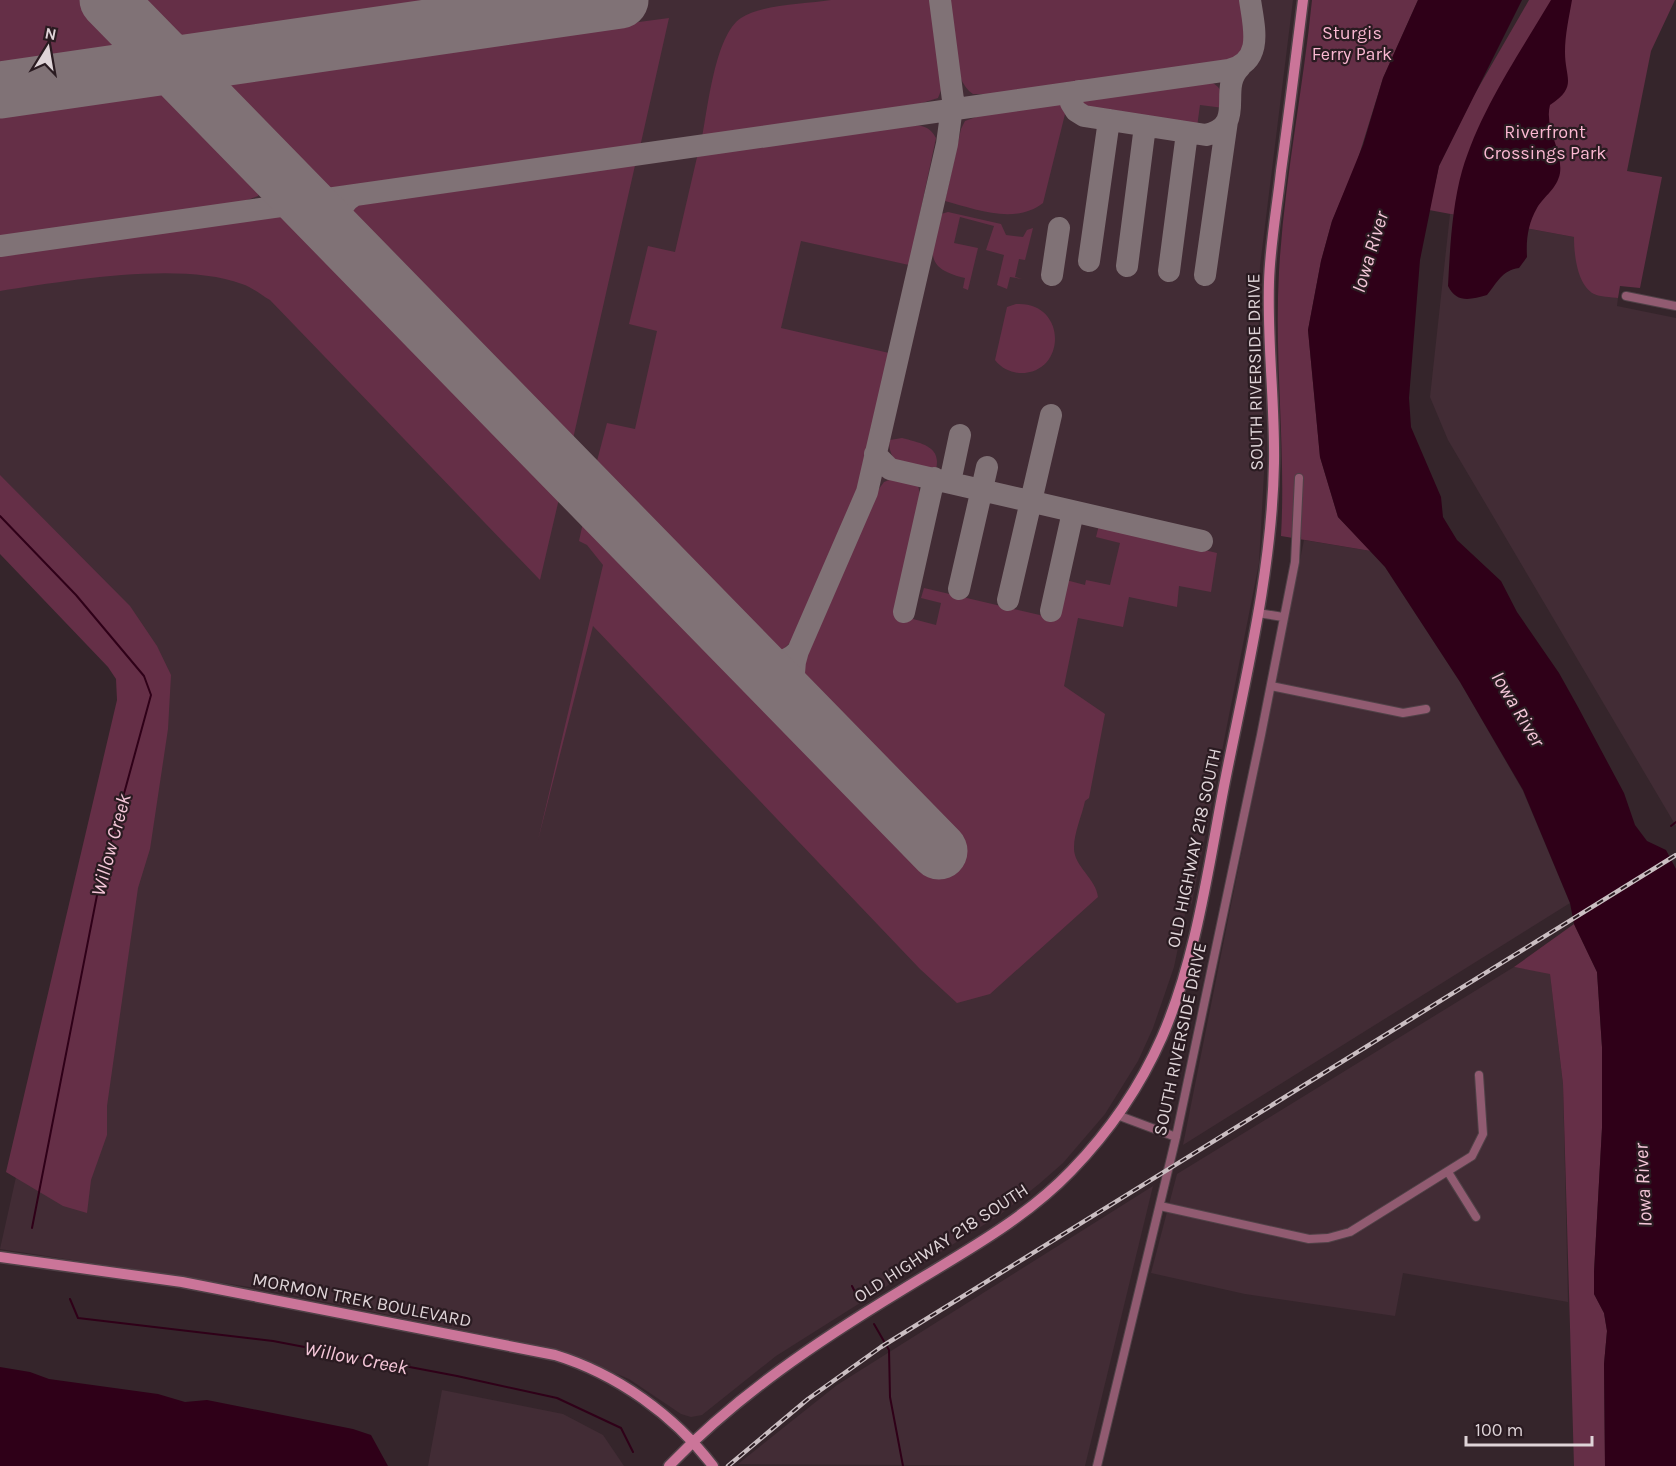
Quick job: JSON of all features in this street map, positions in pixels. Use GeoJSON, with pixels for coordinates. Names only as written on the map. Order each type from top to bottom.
{"type":"FeatureCollection","features":[{"type":"Feature","properties":{"kind":"main road","name":"SOUTH RIVERSIDE DRIVE"},"geometry":{"type":"LineString","coordinates":[[1258,613],[1270,529],[1274,459],[1269,346],[1270,269],[1303,0]]}},
{"type":"Feature","properties":{"kind":"main road","name":"OLD HIGHWAY 218 SOUTH"},"geometry":{"type":"LineString","coordinates":[[669,1466],[737,1401],[817,1344],[1027,1210],[1068,1174],[1118,1115],[1153,1056],[1182,981],[1209,860],[1258,613]]}},
{"type":"Feature","properties":{"kind":"main road","name":"MORMON TREK BOULEVARD"},"geometry":{"type":"LineString","coordinates":[[0,1257],[182,1282],[555,1355],[585,1365],[615,1381],[646,1402],[694,1441],[713,1466]]}},
{"type":"Feature","properties":{"kind":"street"},"geometry":{"type":"LineString","coordinates":[[1626,297],[1676,306]]}},
{"type":"Feature","properties":{"kind":"street","name":"SOUTH RIVERSIDE DRIVE"},"geometry":{"type":"LineString","coordinates":[[1097,1466],[1176,1137],[1271,686],[1298,538],[1299,478]]}},
{"type":"Feature","properties":{"kind":"street"},"geometry":{"type":"LineString","coordinates":[[1258,613],[1283,617]]}},
{"type":"Feature","properties":{"kind":"street"},"geometry":{"type":"LineString","coordinates":[[1271,686],[1403,713],[1426,709]]}},
{"type":"Feature","properties":{"kind":"street"},"geometry":{"type":"LineString","coordinates":[[1160,1206],[1309,1239],[1328,1238],[1354,1230],[1472,1156],[1481,1143],[1483,1125],[1479,1075]]}},
{"type":"Feature","properties":{"kind":"street"},"geometry":{"type":"LineString","coordinates":[[1118,1115],[1176,1137]]}},
{"type":"Feature","properties":{"kind":"street"},"geometry":{"type":"LineString","coordinates":[[1448,1172],[1476,1217]]}},
{"type":"Feature","properties":{"kind":"shaded area"},"geometry":{"type":"Polygon","coordinates":[[[0,0],[1293,0],[1260,266],[1258,306],[1265,455],[1259,563],[1192,903],[1185,914],[1174,967],[1153,1028],[1138,1061],[1105,1114],[1063,1163],[1039,1184],[1001,1214],[776,1356],[702,1415],[691,1417],[681,1414],[629,1379],[560,1350],[262,1289],[0,1249],[126,682],[0,551],[0,0]]]}},
{"type":"Feature","properties":{"kind":"shaded area"},"geometry":{"type":"Polygon","coordinates":[[[1450,214],[1574,237],[1579,270],[1585,284],[1594,294],[1618,298],[1617,306],[1676,318],[1676,826],[1448,440],[1430,397],[1450,214]]]}},
{"type":"Feature","properties":{"kind":"shaded area"},"geometry":{"type":"Polygon","coordinates":[[[1304,540],[1371,551],[1385,567],[1460,682],[1523,791],[1570,903],[1183,1145],[1304,540]]]}},
{"type":"Feature","properties":{"kind":"shaded area"},"geometry":{"type":"Polygon","coordinates":[[[1514,967],[1550,973],[1563,1084],[1568,1302],[1403,1273],[1395,1316],[1245,1294],[1151,1273],[1177,1174],[1514,967]]]}},
{"type":"Feature","properties":{"kind":"shaded area"},"geometry":{"type":"Polygon","coordinates":[[[1153,1186],[1085,1466],[738,1464],[837,1385],[1153,1186]]]}},
{"type":"Feature","properties":{"kind":"shaded area"},"geometry":{"type":"Polygon","coordinates":[[[442,1390],[563,1414],[603,1435],[624,1466],[428,1466],[442,1390]]]}},
{"type":"Feature","properties":{"kind":"green space"},"geometry":{"type":"Polygon","coordinates":[[[0,0],[88,0],[138,51],[0,70],[0,0]]]}},
{"type":"Feature","properties":{"kind":"green space"},"geometry":{"type":"Polygon","coordinates":[[[128,0],[457,0],[173,46],[128,0]]]}},
{"type":"Feature","properties":{"kind":"green space"},"geometry":{"type":"Polygon","coordinates":[[[831,0],[933,0],[943,63],[942,87],[938,98],[906,108],[702,138],[714,73],[732,27],[741,18],[760,10],[831,0]]]}},
{"type":"Feature","properties":{"kind":"green space"},"geometry":{"type":"Polygon","coordinates":[[[947,0],[1243,0],[1245,47],[1234,59],[1211,65],[1007,94],[973,94],[960,77],[956,65],[947,0]]]}},
{"type":"Feature","properties":{"kind":"green space","name":"Sturgis Ferry Park"},"geometry":{"type":"Polygon","coordinates":[[[1312,0],[1418,0],[1383,78],[1356,165],[1332,221],[1321,261],[1308,330],[1320,457],[1338,517],[1371,551],[1281,536],[1279,272],[1285,204],[1312,0]]]}},
{"type":"Feature","properties":{"kind":"green space","name":"Riverfront Crossings Park"},"geometry":{"type":"Polygon","coordinates":[[[1529,0],[1675,0],[1651,51],[1627,171],[1662,177],[1640,288],[1620,286],[1618,298],[1594,294],[1588,290],[1580,276],[1574,237],[1429,210],[1439,166],[1473,97],[1529,0]]]}},
{"type":"Feature","properties":{"kind":"green space"},"geometry":{"type":"Polygon","coordinates":[[[669,18],[640,147],[334,191],[322,192],[316,185],[312,188],[206,80],[669,18]]]}},
{"type":"Feature","properties":{"kind":"green space"},"geometry":{"type":"Polygon","coordinates":[[[1203,80],[1213,83],[1220,90],[1224,108],[1200,105],[1197,127],[1089,110],[1080,103],[1081,99],[1086,97],[1203,80]]]}},
{"type":"Feature","properties":{"kind":"green space"},"geometry":{"type":"Polygon","coordinates":[[[171,85],[258,174],[258,181],[262,185],[258,196],[231,206],[0,239],[0,110],[171,85]]]}},
{"type":"Feature","properties":{"kind":"green space"},"geometry":{"type":"Polygon","coordinates":[[[1061,103],[1066,110],[1043,203],[1032,210],[1008,214],[982,211],[945,201],[961,129],[965,121],[995,110],[1061,103]]]}},
{"type":"Feature","properties":{"kind":"green space"},"geometry":{"type":"Polygon","coordinates":[[[896,124],[923,126],[928,128],[936,138],[909,265],[801,241],[781,328],[889,353],[855,498],[792,641],[780,652],[765,652],[593,476],[607,423],[635,429],[657,331],[629,324],[648,246],[675,252],[698,153],[896,124]]]}},
{"type":"Feature","properties":{"kind":"green space"},"geometry":{"type":"Polygon","coordinates":[[[636,161],[570,452],[352,229],[352,223],[348,218],[354,206],[380,198],[636,161]]]}},
{"type":"Feature","properties":{"kind":"green space"},"geometry":{"type":"Polygon","coordinates":[[[288,212],[294,219],[297,216],[302,219],[562,486],[540,580],[270,300],[249,287],[216,277],[155,273],[89,278],[0,291],[0,252],[288,212]]]}},
{"type":"Feature","properties":{"kind":"green space"},"geometry":{"type":"Polygon","coordinates":[[[948,212],[1001,224],[1006,235],[1023,237],[1027,230],[1033,228],[1025,260],[1019,259],[1015,277],[1022,279],[1010,277],[1007,289],[997,285],[1004,255],[986,250],[994,226],[960,217],[954,243],[978,248],[968,290],[963,288],[965,278],[942,269],[933,256],[934,238],[941,214],[948,212]]]}},
{"type":"Feature","properties":{"kind":"green space"},"geometry":{"type":"Polygon","coordinates":[[[1016,304],[1033,306],[1045,314],[1052,325],[1055,338],[1053,351],[1046,363],[1035,370],[1019,373],[1012,372],[995,360],[1007,307],[1016,304]]]}},
{"type":"Feature","properties":{"kind":"green space"},"geometry":{"type":"Polygon","coordinates":[[[902,438],[933,450],[937,461],[936,469],[911,469],[897,461],[892,455],[890,440],[902,438]]]}},
{"type":"Feature","properties":{"kind":"green space"},"geometry":{"type":"Polygon","coordinates":[[[0,475],[130,606],[157,646],[171,675],[168,729],[150,849],[138,888],[107,1106],[107,1135],[91,1180],[87,1213],[63,1206],[6,1172],[117,700],[116,679],[108,667],[0,554],[0,475]]]}},
{"type":"Feature","properties":{"kind":"green space"},"geometry":{"type":"Polygon","coordinates":[[[894,478],[917,481],[920,494],[894,614],[936,625],[941,603],[921,598],[924,588],[1057,619],[1066,580],[1085,585],[1086,580],[1110,585],[1120,543],[1096,537],[1099,525],[1217,553],[1211,592],[1179,586],[1177,607],[1129,597],[1123,627],[1078,618],[1064,686],[1105,714],[1089,798],[1085,801],[1074,847],[1077,860],[1093,884],[1098,897],[990,994],[957,1003],[920,969],[593,626],[538,840],[603,565],[587,545],[579,541],[586,509],[939,870],[961,851],[807,692],[804,682],[804,667],[809,652],[876,493],[884,482],[894,478]]]}},
{"type":"Feature","properties":{"kind":"green space"},"geometry":{"type":"Polygon","coordinates":[[[1574,924],[1597,972],[1602,1047],[1602,1128],[1594,1294],[1604,1313],[1607,1331],[1604,1364],[1605,1466],[1574,1466],[1563,1084],[1550,974],[1514,967],[1574,924]]]}},
{"type":"Feature","properties":{"kind":"water","name":"Iowa River"},"geometry":{"type":"Polygon","coordinates":[[[1418,0],[1522,0],[1439,166],[1420,260],[1409,398],[1411,427],[1441,497],[1443,517],[1457,540],[1501,581],[1517,612],[1559,673],[1578,707],[1624,793],[1635,825],[1647,841],[1666,850],[1676,869],[1676,1466],[1605,1466],[1604,1364],[1607,1331],[1604,1313],[1594,1294],[1602,1128],[1602,1047],[1597,972],[1574,924],[1570,903],[1523,790],[1460,682],[1385,567],[1338,517],[1320,457],[1308,330],[1321,261],[1332,221],[1363,145],[1383,78],[1418,0]]]}},
{"type":"Feature","properties":{"kind":"water"},"geometry":{"type":"Polygon","coordinates":[[[1551,0],[1572,0],[1565,46],[1567,87],[1550,105],[1549,114],[1551,131],[1559,156],[1560,173],[1553,188],[1534,214],[1528,232],[1527,257],[1519,268],[1504,274],[1487,295],[1469,299],[1459,298],[1448,286],[1454,213],[1462,171],[1490,104],[1551,0]]]}},
{"type":"Feature","properties":{"kind":"water"},"geometry":{"type":"Polygon","coordinates":[[[0,1367],[30,1372],[49,1379],[158,1394],[185,1402],[207,1400],[353,1429],[371,1435],[388,1466],[0,1466],[0,1367]]]}},
{"type":"Feature","properties":{"kind":"waterway","name":"Willow Creek"},"geometry":{"type":"LineString","coordinates":[[0,516],[76,595],[144,676],[151,695],[99,885],[32,1228]]}},
{"type":"Feature","properties":{"kind":"waterway"},"geometry":{"type":"LineString","coordinates":[[1671,826],[1676,822]]}},
{"type":"Feature","properties":{"kind":"waterway"},"geometry":{"type":"LineString","coordinates":[[852,1286],[857,1296]]}},
{"type":"Feature","properties":{"kind":"waterway","name":"Willow Creek"},"geometry":{"type":"LineString","coordinates":[[70,1299],[78,1318],[273,1341],[457,1376],[557,1398],[621,1428],[633,1452]]}},
{"type":"Feature","properties":{"kind":"waterway"},"geometry":{"type":"LineString","coordinates":[[874,1324],[889,1350],[890,1397],[903,1466]]}},
{"type":"Feature","properties":{"kind":"taxiway"},"geometry":{"type":"LineString","coordinates":[[863,770],[811,718],[796,687],[794,670],[798,651],[867,492],[947,144],[953,100],[940,0]]}},
{"type":"Feature","properties":{"kind":"taxiway"},"geometry":{"type":"LineString","coordinates":[[244,137],[298,193],[309,199],[320,200],[1229,70],[1240,66],[1248,59],[1252,51],[1254,32],[1250,0]]}},
{"type":"Feature","properties":{"kind":"taxiway"},"geometry":{"type":"LineString","coordinates":[[1079,91],[1074,95],[1071,103],[1076,111],[1084,116],[1206,135],[1219,130],[1226,123],[1229,115],[1231,86],[1240,67]]}},
{"type":"Feature","properties":{"kind":"taxiway"},"geometry":{"type":"LineString","coordinates":[[1089,261],[1109,120]]}},
{"type":"Feature","properties":{"kind":"taxiway"},"geometry":{"type":"LineString","coordinates":[[1205,275],[1227,121]]}},
{"type":"Feature","properties":{"kind":"taxiway"},"geometry":{"type":"LineString","coordinates":[[1127,266],[1145,126]]}},
{"type":"Feature","properties":{"kind":"taxiway"},"geometry":{"type":"LineString","coordinates":[[1169,271],[1187,133]]}},
{"type":"Feature","properties":{"kind":"taxiway"},"geometry":{"type":"LineString","coordinates":[[355,195],[346,202],[341,210],[340,232],[400,297]]}},
{"type":"Feature","properties":{"kind":"taxiway"},"geometry":{"type":"LineString","coordinates":[[0,246],[295,204],[309,209],[367,267]]}},
{"type":"Feature","properties":{"kind":"taxiway"},"geometry":{"type":"LineString","coordinates":[[1052,275],[1059,228]]}},
{"type":"Feature","properties":{"kind":"taxiway"},"geometry":{"type":"LineString","coordinates":[[1008,600],[1051,415]]}},
{"type":"Feature","properties":{"kind":"taxiway"},"geometry":{"type":"LineString","coordinates":[[950,482],[960,435]]}},
{"type":"Feature","properties":{"kind":"taxiway"},"geometry":{"type":"LineString","coordinates":[[875,454],[890,469],[1202,541]]}},
{"type":"Feature","properties":{"kind":"taxiway"},"geometry":{"type":"LineString","coordinates":[[959,589],[987,467]]}},
{"type":"Feature","properties":{"kind":"taxiway"},"geometry":{"type":"LineString","coordinates":[[904,612],[934,478]]}},
{"type":"Feature","properties":{"kind":"taxiway"},"geometry":{"type":"LineString","coordinates":[[1051,611],[1073,512]]}},
{"type":"Feature","properties":{"kind":"taxiway"},"geometry":{"type":"LineString","coordinates":[[694,597],[728,635],[756,657],[770,662],[784,660],[798,651]]}},
{"type":"Feature","properties":{"kind":"runway"},"geometry":{"type":"LineString","coordinates":[[108,0],[939,851]]}},
{"type":"Feature","properties":{"kind":"runway"},"geometry":{"type":"LineString","coordinates":[[0,90],[620,0]]}},
{"type":"Feature","properties":{"kind":"railway"},"geometry":{"type":"LineString","coordinates":[[728,1466],[808,1399],[881,1347],[1676,855]]}}]}
